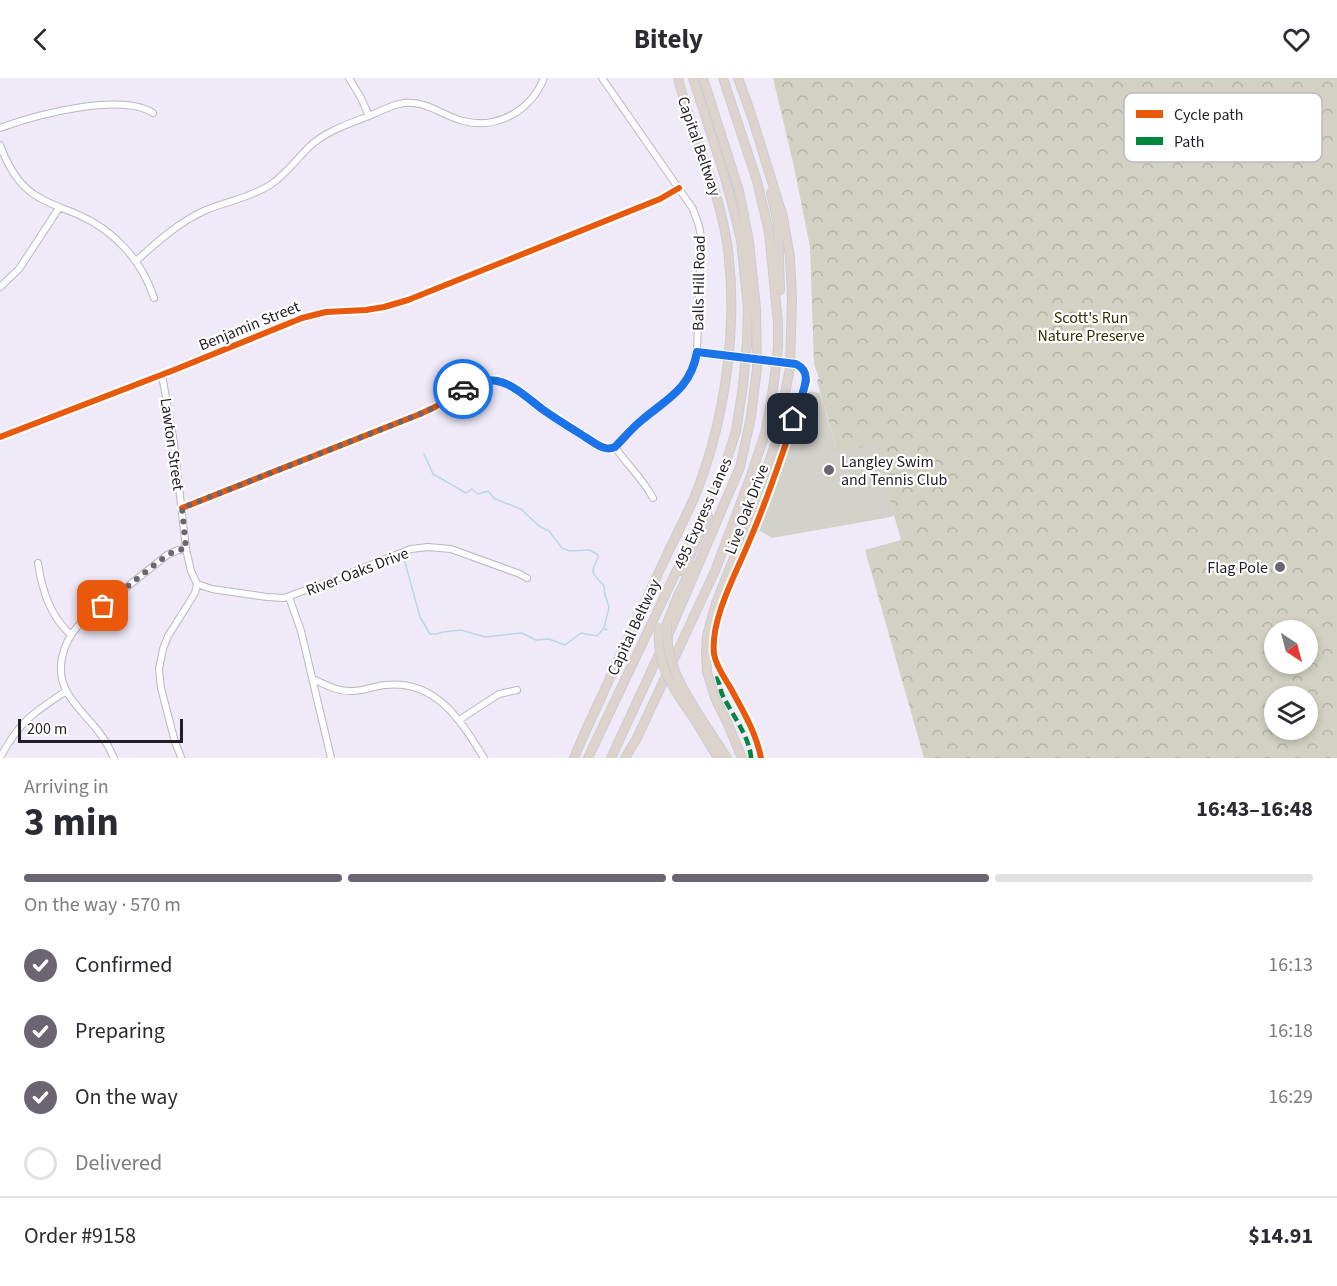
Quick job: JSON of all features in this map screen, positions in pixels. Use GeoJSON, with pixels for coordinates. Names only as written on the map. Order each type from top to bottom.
{"type":"FeatureCollection","features":[{"type":"Feature","properties":{"kind":"highway","name":"Capital Beltway"},"geometry":{"type":"LineString","coordinates":[[575,755],[694,496],[714,435],[724,391],[731,310],[727,244],[713,182],[676,78]]}},
{"type":"Feature","properties":{"kind":"highway","name":"495 Express Lanes"},"geometry":{"type":"LineString","coordinates":[[588,758],[722,475],[736,431],[747,341],[748,308],[741,240],[723,171],[693,78]]}},
{"type":"Feature","properties":{"kind":"highway","name":"495 Express Lanes"},"geometry":{"type":"LineString","coordinates":[[610,758],[667,639],[740,467],[751,417],[757,368],[756,309],[749,241],[739,191],[703,78]]}},
{"type":"Feature","properties":{"kind":"highway"},"geometry":{"type":"LineString","coordinates":[[723,78],[764,204],[773,265],[778,323]]}},
{"type":"Feature","properties":{"kind":"highway"},"geometry":{"type":"LineString","coordinates":[[738,78],[752,114]]}},
{"type":"Feature","properties":{"kind":"highway"},"geometry":{"type":"LineString","coordinates":[[742,758],[716,700],[707,672],[707,635],[716,603],[749,520],[775,445],[790,368],[792,297],[790,257],[781,210],[764,157],[744,78]]}},
{"type":"Feature","properties":{"kind":"highway"},"geometry":{"type":"LineString","coordinates":[[625,758],[638,738],[715,571],[753,473],[766,430],[778,347],[780,284],[778,224],[764,157]]}},
{"type":"Feature","properties":{"kind":"highway"},"geometry":{"type":"LineString","coordinates":[[718,758],[678,682],[663,625],[740,467]]}},
{"type":"Feature","properties":{"kind":"highway"},"geometry":{"type":"LineString","coordinates":[[722,475],[705,525],[671,598],[658,642],[665,674],[727,758]]}},
{"type":"Feature","properties":{"kind":"street"},"geometry":{"type":"LineString","coordinates":[[349,78],[362,98],[369,116]]}},
{"type":"Feature","properties":{"kind":"street"},"geometry":{"type":"LineString","coordinates":[[136,261],[183,223],[206,210],[261,190],[280,178],[317,140],[336,129],[398,104],[415,103],[465,121],[492,122],[510,116],[525,106],[537,92],[544,78]]}},
{"type":"Feature","properties":{"kind":"street","name":"Balls Hill Road"},"geometry":{"type":"LineString","coordinates":[[602,78],[679,188],[696,217],[701,237],[697,352],[693,368],[680,389],[638,424],[615,447]]}},
{"type":"Feature","properties":{"kind":"street"},"geometry":{"type":"LineString","coordinates":[[0,128],[32,117],[77,108],[136,106],[153,113]]}},
{"type":"Feature","properties":{"kind":"street"},"geometry":{"type":"LineString","coordinates":[[0,145],[12,171],[26,188],[44,201],[95,223],[118,240],[147,278],[154,298]]}},
{"type":"Feature","properties":{"kind":"street","name":"Benjamin Street"},"geometry":{"type":"LineString","coordinates":[[0,437],[316,313],[366,310],[408,300],[660,199],[679,188]]}},
{"type":"Feature","properties":{"kind":"street"},"geometry":{"type":"LineString","coordinates":[[0,287],[19,269],[59,208]]}},
{"type":"Feature","properties":{"kind":"street","name":"Live Oak Drive"},"geometry":{"type":"LineString","coordinates":[[697,352],[796,364],[805,372],[807,381],[779,465],[718,618],[714,636],[715,658],[749,723],[760,758]]}},
{"type":"Feature","properties":{"kind":"street","name":"Lawton Street"},"geometry":{"type":"LineString","coordinates":[[162,375],[169,411],[186,549],[191,571],[197,584]]}},
{"type":"Feature","properties":{"kind":"street"},"geometry":{"type":"LineString","coordinates":[[182,508],[420,414],[472,384],[496,380],[511,386],[598,446],[609,449],[615,447],[653,498]]}},
{"type":"Feature","properties":{"kind":"street","name":"River Oaks Drive"},"geometry":{"type":"LineString","coordinates":[[289,597],[411,549],[428,547],[451,549],[527,578]]}},
{"type":"Feature","properties":{"kind":"street"},"geometry":{"type":"LineString","coordinates":[[114,758],[101,735],[66,691],[62,677],[64,650],[78,626],[167,555],[186,549]]}},
{"type":"Feature","properties":{"kind":"street"},"geometry":{"type":"LineString","coordinates":[[38,563],[48,602],[59,622],[71,635]]}},
{"type":"Feature","properties":{"kind":"street"},"geometry":{"type":"LineString","coordinates":[[181,757],[161,688],[159,669],[168,636],[195,592],[197,584],[212,589],[267,597],[289,597],[302,632],[331,758]]}},
{"type":"Feature","properties":{"kind":"street"},"geometry":{"type":"LineString","coordinates":[[313,679],[344,691],[396,685],[415,688],[433,695],[459,720],[484,758]]}},
{"type":"Feature","properties":{"kind":"street"},"geometry":{"type":"LineString","coordinates":[[459,720],[499,694],[517,690]]}},
{"type":"Feature","properties":{"kind":"street"},"geometry":{"type":"LineString","coordinates":[[0,758],[12,737],[27,720],[66,691]]}},
{"type":"Feature","properties":{"kind":"shaded area","name":"Langley Swim and Tennis Club"},"geometry":{"type":"Polygon","coordinates":[[[806,391],[820,393],[838,453],[874,443],[894,515],[772,538],[755,528],[806,391]]]}},
{"type":"Feature","properties":{"kind":"green space","name":"Scott's Run Nature Preserve"},"geometry":{"type":"Polygon","coordinates":[[[773,78],[1337,78],[1337,758],[924,758],[865,550],[901,540],[874,444],[838,453],[814,364],[810,247],[773,78]]]}},
{"type":"Feature","properties":{"kind":"waterway"},"geometry":{"type":"LineString","coordinates":[[424,454],[433,474],[466,493],[472,489],[478,494],[488,491],[495,499],[521,509],[539,526],[549,531],[562,548],[570,551],[590,550],[598,555],[593,572],[604,586],[609,607],[604,628],[607,630]]}},
{"type":"Feature","properties":{"kind":"waterway"},"geometry":{"type":"LineString","coordinates":[[405,562],[420,617],[430,634],[461,630],[485,637],[522,633],[536,640],[549,639],[565,645],[581,633],[597,636],[604,628]]}},
{"type":"Feature","properties":{"kind":"marked path"},"geometry":{"type":"LineString","coordinates":[[717,676],[722,694],[747,742],[751,758]]}},
{"type":"Feature","properties":{"kind":"cycle path"},"geometry":{"type":"LineString","coordinates":[[0,437],[302,318],[326,312],[384,307],[408,300],[660,199],[679,188]]}},
{"type":"Feature","properties":{"kind":"cycle path"},"geometry":{"type":"LineString","coordinates":[[697,352],[796,364],[803,369],[807,378],[766,498],[726,594],[716,625],[714,640],[716,663],[748,721],[761,758]]}},
{"type":"Feature","properties":{"kind":"cycle path"},"geometry":{"type":"LineString","coordinates":[[182,508],[420,414],[472,384],[484,381],[503,382],[598,445],[610,449],[615,447]]}},
{"type":"Feature","properties":{"kind":"way so far"},"geometry":{"type":"LineString","coordinates":[[103,606],[167,555],[186,549],[182,508],[420,414],[463,389]]}},
{"type":"Feature","properties":{"kind":"place","name":"Langley Swim and Tennis Club"},"geometry":{"type":"Point","coordinates":[829,470]}},
{"type":"Feature","properties":{"kind":"place","name":"Flag Pole"},"geometry":{"type":"Point","coordinates":[1280,567]}},
{"type":"Feature","properties":{"kind":"route"},"geometry":{"type":"LineString","coordinates":[[463,389],[484,381],[503,382],[598,446],[609,449],[615,447],[645,418],[676,393],[689,376],[697,352],[800,366],[805,372],[807,381],[793,419]]}}]}
